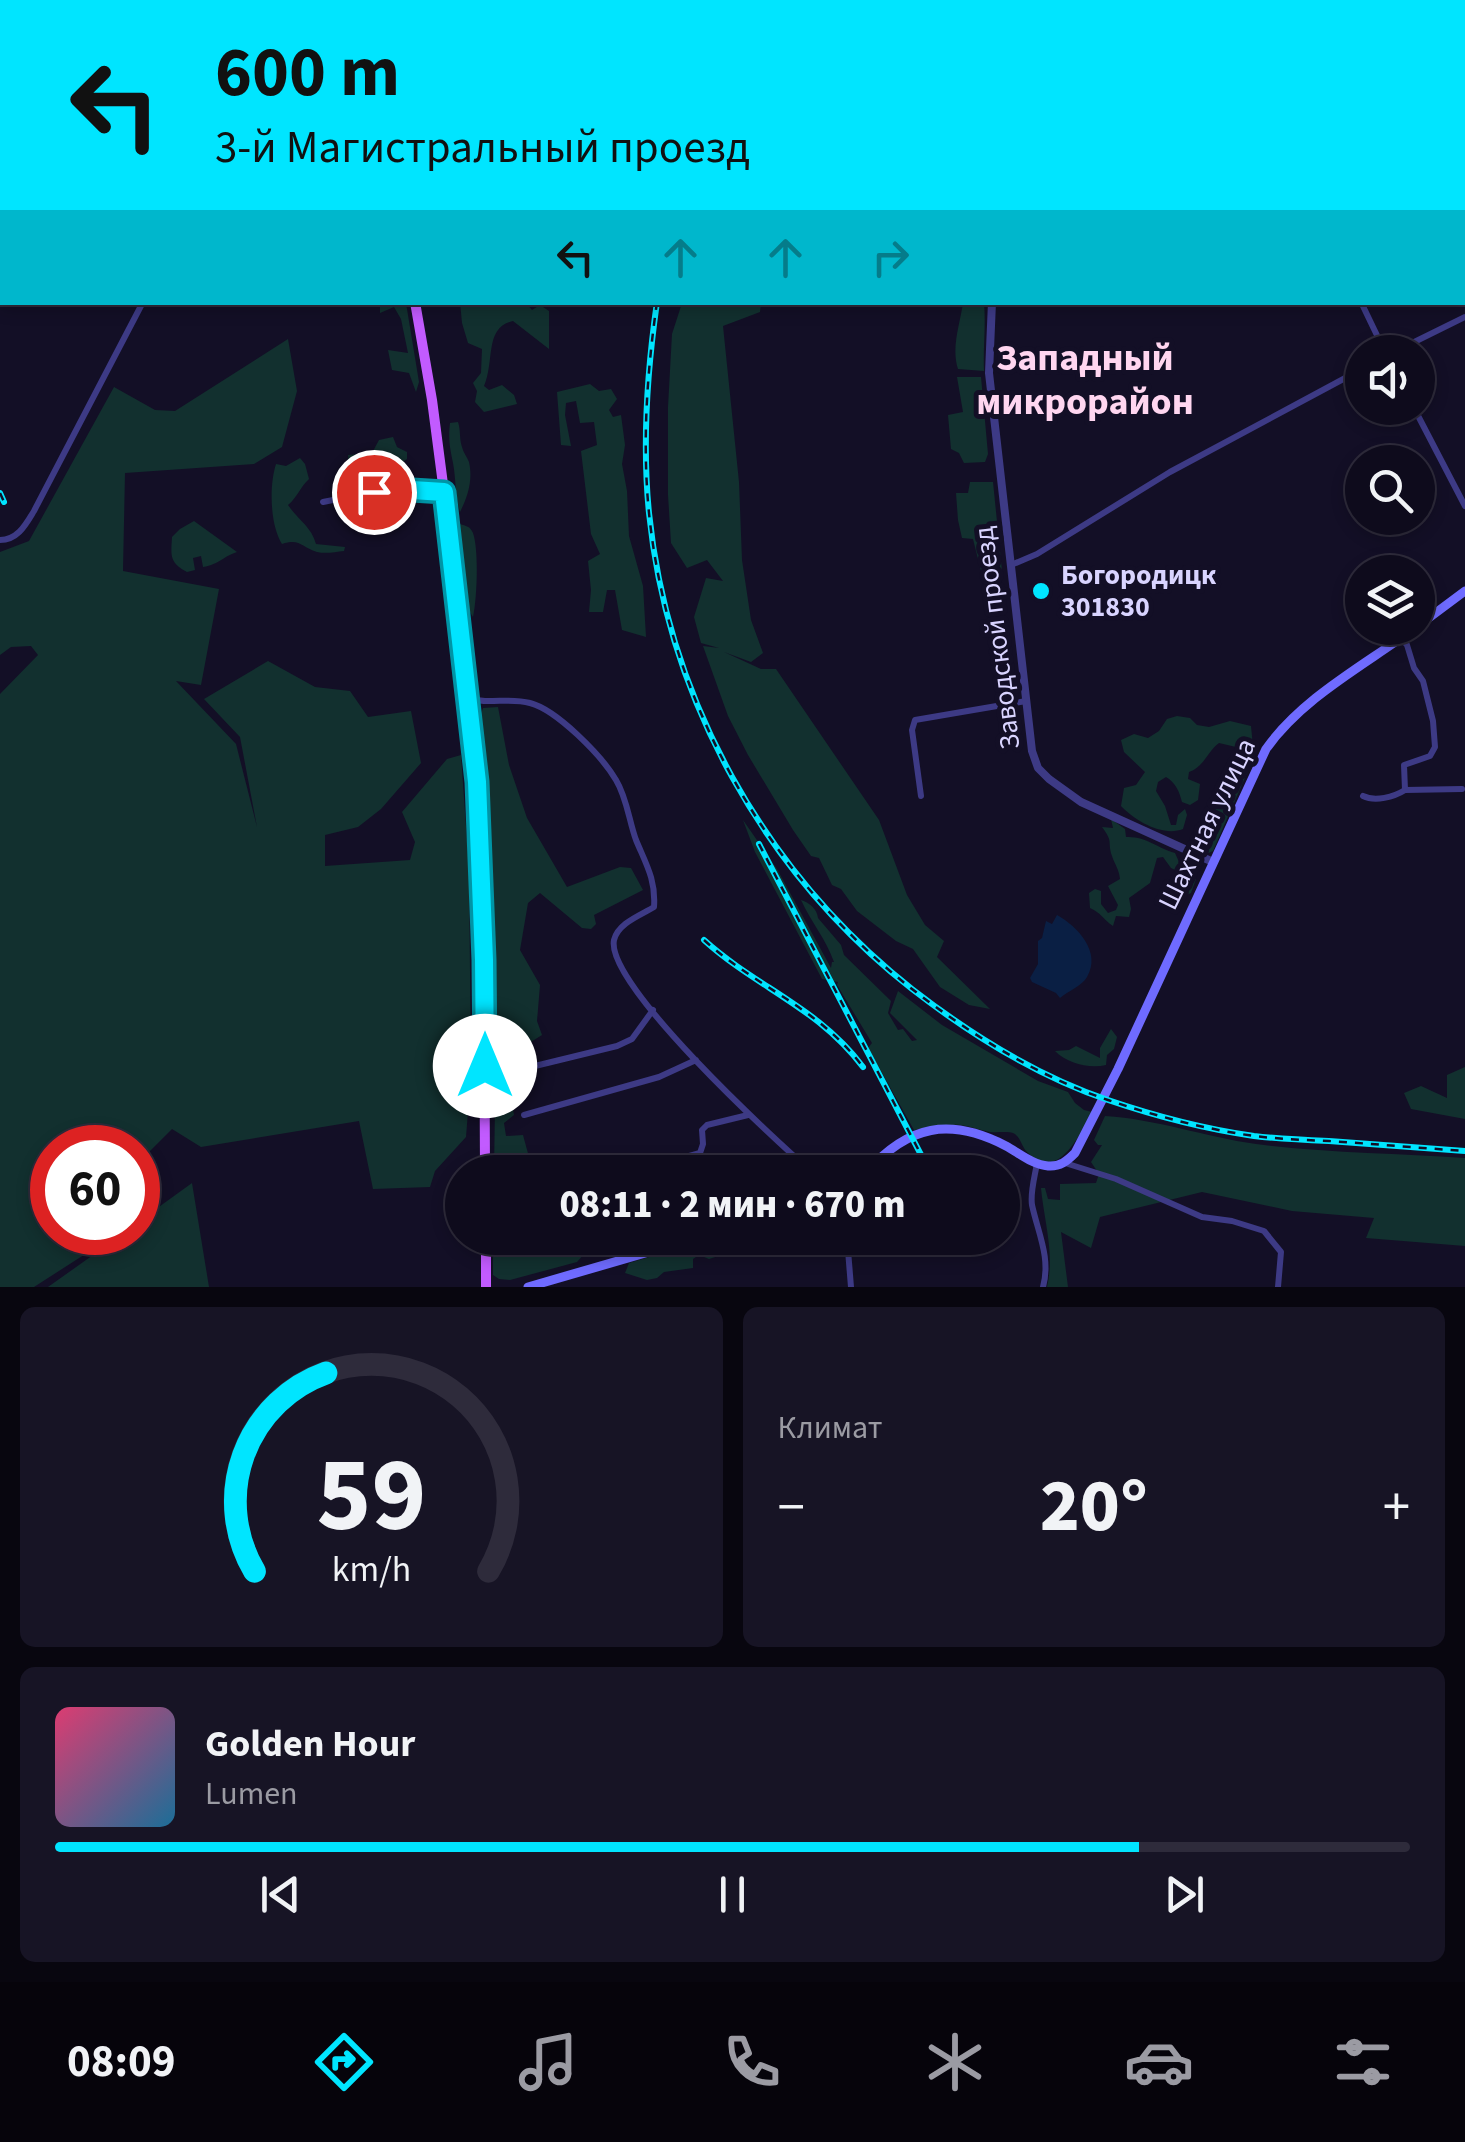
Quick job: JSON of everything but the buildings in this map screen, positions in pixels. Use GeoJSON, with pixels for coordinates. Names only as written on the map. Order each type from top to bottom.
{"type":"FeatureCollection","features":[{"type":"Feature","properties":{"kind":"main road"},"geometry":{"type":"LineString","coordinates":[[416,305],[444,492],[477,782],[485,1155]]}},
{"type":"Feature","properties":{"kind":"main road","name":"Шахтная улица"},"geometry":{"type":"LineString","coordinates":[[1435,613],[1465,591]]}},
{"type":"Feature","properties":{"kind":"main road","name":"Шахтная улица"},"geometry":{"type":"LineString","coordinates":[[1065,1163],[1082,1142],[1254,769],[1276,734],[1306,706],[1391,645]]}},
{"type":"Feature","properties":{"kind":"main road"},"geometry":{"type":"LineString","coordinates":[[884,1155],[911,1136],[942,1129],[974,1132],[1037,1163],[1065,1163]]}},
{"type":"Feature","properties":{"kind":"main road"},"geometry":{"type":"LineString","coordinates":[[486,1255],[486,1287]]}},
{"type":"Feature","properties":{"kind":"main road"},"geometry":{"type":"LineString","coordinates":[[528,1287],[638,1255]]}},
{"type":"Feature","properties":{"kind":"street"},"geometry":{"type":"LineString","coordinates":[[0,540],[6,541],[21,532],[141,305]]}},
{"type":"Feature","properties":{"kind":"street","name":"Заводской проезд"},"geometry":{"type":"LineString","coordinates":[[992,305],[989,374],[1032,751],[1038,768],[1081,802],[1212,862]]}},
{"type":"Feature","properties":{"kind":"street"},"geometry":{"type":"LineString","coordinates":[[1362,305],[1377,335]]}},
{"type":"Feature","properties":{"kind":"street"},"geometry":{"type":"LineString","coordinates":[[1428,335],[1465,317]]}},
{"type":"Feature","properties":{"kind":"street"},"geometry":{"type":"LineString","coordinates":[[1010,565],[1036,554],[1170,472],[1345,378]]}},
{"type":"Feature","properties":{"kind":"street"},"geometry":{"type":"LineString","coordinates":[[1423,425],[1465,506]]}},
{"type":"Feature","properties":{"kind":"street"},"geometry":{"type":"LineString","coordinates":[[323,502],[374,492],[444,492]]}},
{"type":"Feature","properties":{"kind":"street"},"geometry":{"type":"LineString","coordinates":[[1405,790],[1404,765],[1430,756],[1435,747],[1423,681],[1406,645]]}},
{"type":"Feature","properties":{"kind":"street"},"geometry":{"type":"LineString","coordinates":[[467,698],[531,703],[554,714],[568,724],[617,781],[656,886],[654,907],[624,925],[614,939],[615,956],[626,976],[696,1060],[793,1155]]}},
{"type":"Feature","properties":{"kind":"street"},"geometry":{"type":"LineString","coordinates":[[921,796],[912,730],[915,720],[1026,701]]}},
{"type":"Feature","properties":{"kind":"street"},"geometry":{"type":"LineString","coordinates":[[1363,796],[1370,800],[1405,790],[1462,789]]}},
{"type":"Feature","properties":{"kind":"street"},"geometry":{"type":"LineString","coordinates":[[535,1066],[632,1039],[653,1010]]}},
{"type":"Feature","properties":{"kind":"street"},"geometry":{"type":"LineString","coordinates":[[524,1115],[659,1077],[696,1060]]}},
{"type":"Feature","properties":{"kind":"street"},"geometry":{"type":"LineString","coordinates":[[690,1155],[700,1152],[702,1130],[707,1125],[748,1115]]}},
{"type":"Feature","properties":{"kind":"street"},"geometry":{"type":"LineString","coordinates":[[1037,1163],[1031,1200],[1046,1261],[1043,1287]]}},
{"type":"Feature","properties":{"kind":"street"},"geometry":{"type":"LineString","coordinates":[[1065,1163],[1116,1179],[1202,1217],[1264,1231],[1281,1252],[1278,1287]]}},
{"type":"Feature","properties":{"kind":"street"},"geometry":{"type":"LineString","coordinates":[[848,1255],[851,1287]]}},
{"type":"Feature","properties":{"kind":"green space"},"geometry":{"type":"Polygon","coordinates":[[[380,305],[406,305],[419,382],[416,392],[409,373],[392,370],[388,350],[408,353],[401,319],[394,307],[380,313],[380,305]]]}},
{"type":"Feature","properties":{"kind":"green space"},"geometry":{"type":"Polygon","coordinates":[[[460,305],[528,305],[532,310],[540,305],[549,311],[549,349],[513,321],[504,324],[494,338],[484,386],[489,390],[502,385],[514,395],[517,404],[484,412],[475,402],[477,391],[473,383],[481,373],[482,349],[468,343],[460,305]]]}},
{"type":"Feature","properties":{"kind":"green space"},"geometry":{"type":"Polygon","coordinates":[[[681,305],[761,305],[760,312],[723,326],[739,482],[742,560],[751,620],[763,653],[751,662],[724,652],[761,669],[776,669],[879,820],[907,895],[925,925],[944,941],[937,957],[990,1009],[969,1005],[940,987],[913,949],[857,911],[841,889],[832,885],[819,858],[811,856],[793,830],[728,716],[703,646],[719,648],[701,643],[694,617],[706,578],[723,581],[707,560],[687,568],[671,543],[668,407],[672,334],[681,305]]]}},
{"type":"Feature","properties":{"kind":"green space"},"geometry":{"type":"Polygon","coordinates":[[[963,305],[984,305],[984,371],[958,369],[956,344],[963,305]]]}},
{"type":"Feature","properties":{"kind":"green space"},"geometry":{"type":"Polygon","coordinates":[[[288,339],[297,391],[282,447],[254,464],[125,473],[123,571],[219,589],[201,685],[176,681],[236,744],[257,827],[240,737],[204,699],[268,661],[315,687],[350,691],[368,717],[411,711],[421,763],[381,809],[358,827],[325,835],[325,866],[410,860],[415,842],[402,812],[447,759],[461,755],[469,869],[471,1074],[466,1137],[445,1155],[430,1187],[373,1189],[359,1121],[201,1147],[172,1129],[160,1141],[160,1125],[30,1125],[30,1255],[84,1255],[34,1287],[0,1287],[0,694],[38,655],[31,646],[11,647],[0,655],[0,552],[29,541],[114,387],[155,410],[175,411],[288,339]]]}},
{"type":"Feature","properties":{"kind":"green space"},"geometry":{"type":"Polygon","coordinates":[[[957,377],[981,377],[988,454],[985,462],[964,463],[959,453],[951,449],[948,415],[963,412],[957,377]]]}},
{"type":"Feature","properties":{"kind":"green space"},"geometry":{"type":"Polygon","coordinates":[[[590,384],[599,391],[611,389],[617,399],[609,410],[613,417],[621,415],[629,536],[643,586],[646,637],[622,630],[615,590],[607,590],[603,612],[589,612],[588,561],[600,554],[591,534],[581,451],[597,445],[594,422],[580,423],[576,401],[566,403],[571,446],[561,445],[557,392],[590,384]]]}},
{"type":"Feature","properties":{"kind":"green space"},"geometry":{"type":"Polygon","coordinates":[[[458,422],[470,475],[460,512],[449,439],[450,423],[458,422]]]}},
{"type":"Feature","properties":{"kind":"green space"},"geometry":{"type":"Polygon","coordinates":[[[393,437],[397,447],[407,452],[407,459],[379,472],[349,468],[348,455],[372,453],[379,440],[393,437]]]}},
{"type":"Feature","properties":{"kind":"green space"},"geometry":{"type":"Polygon","coordinates":[[[300,458],[309,479],[288,505],[316,544],[345,547],[344,551],[317,552],[297,543],[282,544],[278,536],[272,505],[276,464],[286,466],[300,458]]]}},
{"type":"Feature","properties":{"kind":"green space"},"geometry":{"type":"Polygon","coordinates":[[[970,482],[993,482],[1002,571],[996,581],[983,579],[973,539],[962,538],[956,493],[968,493],[970,482]]]}},
{"type":"Feature","properties":{"kind":"green space"},"geometry":{"type":"Polygon","coordinates":[[[194,521],[237,552],[203,567],[201,556],[193,558],[195,570],[187,572],[181,568],[172,558],[172,537],[194,521]]]}},
{"type":"Feature","properties":{"kind":"green space"},"geometry":{"type":"Polygon","coordinates":[[[460,524],[471,529],[475,541],[473,617],[468,609],[460,524]]]}},
{"type":"Feature","properties":{"kind":"green space"},"geometry":{"type":"Polygon","coordinates":[[[498,707],[509,765],[527,818],[567,887],[620,867],[631,868],[643,890],[594,915],[596,924],[591,929],[582,928],[540,893],[528,903],[520,950],[540,985],[537,1021],[542,1035],[504,1059],[514,1115],[504,1123],[506,1136],[523,1135],[528,1155],[494,1155],[493,944],[480,717],[483,708],[498,707]]]}},
{"type":"Feature","properties":{"kind":"green space"},"geometry":{"type":"Polygon","coordinates":[[[1177,716],[1209,727],[1230,721],[1251,726],[1254,757],[1213,851],[1206,854],[1200,845],[1238,756],[1236,747],[1219,743],[1189,772],[1188,779],[1200,784],[1198,800],[1190,805],[1182,802],[1169,779],[1158,782],[1156,791],[1171,825],[1176,825],[1178,815],[1185,809],[1183,829],[1167,831],[1150,826],[1121,806],[1124,788],[1136,785],[1145,772],[1124,752],[1121,740],[1134,734],[1148,738],[1167,719],[1177,716]]]}},
{"type":"Feature","properties":{"kind":"green space"},"geometry":{"type":"Polygon","coordinates":[[[1111,819],[1125,829],[1126,837],[1146,840],[1175,853],[1179,862],[1195,867],[1191,893],[1182,897],[1186,875],[1171,868],[1163,857],[1157,858],[1150,883],[1129,898],[1129,917],[1116,916],[1113,926],[1090,908],[1089,893],[1095,889],[1101,891],[1101,904],[1108,913],[1118,905],[1108,886],[1120,879],[1102,827],[1113,828],[1111,819]]]}},
{"type":"Feature","properties":{"kind":"green space"},"geometry":{"type":"Polygon","coordinates":[[[743,820],[777,869],[831,968],[831,954],[801,900],[815,909],[844,955],[891,1001],[888,1013],[898,1030],[903,1029],[912,1041],[917,1040],[890,1013],[898,991],[942,1025],[1038,1081],[1068,1092],[1075,1103],[1092,1112],[1067,1152],[1049,1162],[1027,1152],[1013,1133],[960,1125],[914,1130],[868,1048],[872,1043],[838,982],[822,979],[755,852],[743,820]]]}},
{"type":"Feature","properties":{"kind":"green space"},"geometry":{"type":"Polygon","coordinates":[[[1111,1029],[1117,1037],[1106,1065],[1079,1064],[1055,1051],[1076,1046],[1100,1058],[1100,1048],[1111,1029]]]}},
{"type":"Feature","properties":{"kind":"green space"},"geometry":{"type":"Polygon","coordinates":[[[1465,1067],[1465,1119],[1411,1109],[1404,1093],[1421,1086],[1447,1098],[1447,1075],[1465,1067]]]}},
{"type":"Feature","properties":{"kind":"green space"},"geometry":{"type":"Polygon","coordinates":[[[1105,1116],[1256,1144],[1465,1158],[1465,1246],[1366,1238],[1374,1218],[1292,1211],[1202,1192],[1100,1217],[1091,1248],[1061,1232],[1068,1287],[1047,1287],[1049,1250],[1041,1188],[1045,1188],[1048,1199],[1060,1200],[1060,1184],[1096,1183],[1099,1174],[1091,1162],[1102,1145],[1094,1140],[1105,1116]]]}},
{"type":"Feature","properties":{"kind":"green space"},"geometry":{"type":"Polygon","coordinates":[[[192,1183],[209,1287],[48,1287],[93,1255],[160,1255],[160,1206],[192,1183]]]}},
{"type":"Feature","properties":{"kind":"green space"},"geometry":{"type":"Polygon","coordinates":[[[493,1255],[583,1255],[577,1262],[510,1280],[493,1275],[493,1255]]]}},
{"type":"Feature","properties":{"kind":"green space"},"geometry":{"type":"Polygon","coordinates":[[[656,1255],[699,1255],[693,1259],[693,1268],[664,1272],[647,1280],[625,1273],[629,1263],[656,1255]]]}},
{"type":"Feature","properties":{"kind":"water"},"geometry":{"type":"Polygon","coordinates":[[[1057,915],[1079,933],[1091,958],[1085,980],[1060,998],[1030,978],[1038,964],[1038,941],[1046,921],[1052,924],[1057,915]]]}},
{"type":"Feature","properties":{"kind":"railway"},"geometry":{"type":"LineString","coordinates":[[657,305],[647,408],[647,487],[660,582],[677,650],[732,778],[769,837],[859,943],[912,989],[981,1038],[1056,1079],[1108,1100],[1180,1121],[1254,1136],[1465,1151]]}},
{"type":"Feature","properties":{"kind":"railway"},"geometry":{"type":"LineString","coordinates":[[0,493],[4,502]]}},
{"type":"Feature","properties":{"kind":"railway"},"geometry":{"type":"LineString","coordinates":[[759,844],[921,1155]]}},
{"type":"Feature","properties":{"kind":"railway"},"geometry":{"type":"LineString","coordinates":[[704,940],[807,1013],[863,1067]]}},
{"type":"Feature","properties":{"kind":"place","name":"Богородицк 301830"},"geometry":{"type":"Point","coordinates":[1041,591]}},
{"type":"Feature","properties":{"kind":"district","name":"Западный микрорайон"},"geometry":{"type":"Point","coordinates":[1085,380]}},
{"type":"Feature","properties":{"kind":"route"},"geometry":{"type":"LineString","coordinates":[[374,492],[444,492],[477,782],[485,1066]]}}]}
